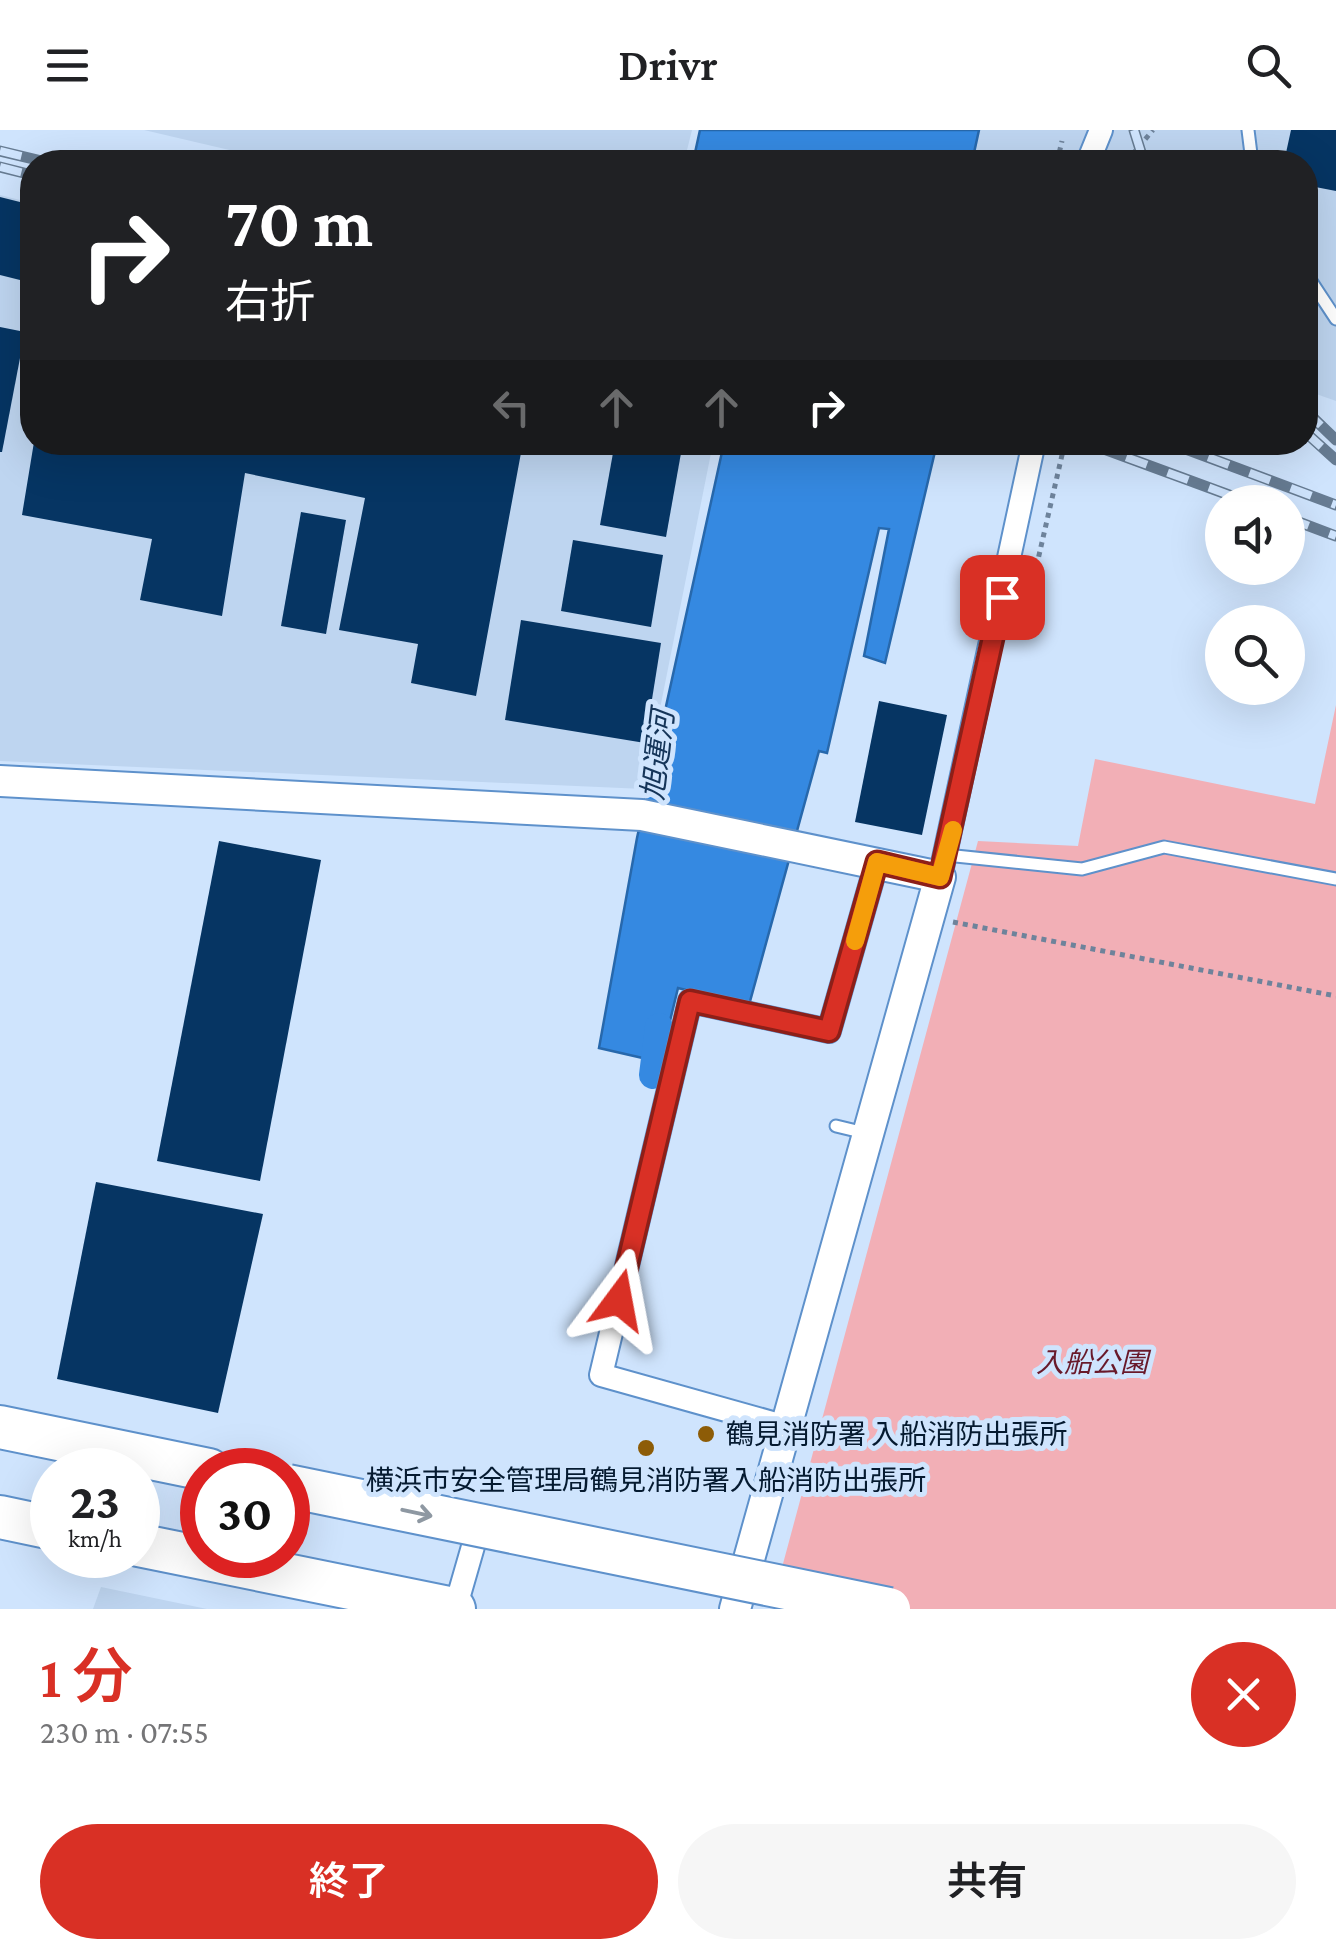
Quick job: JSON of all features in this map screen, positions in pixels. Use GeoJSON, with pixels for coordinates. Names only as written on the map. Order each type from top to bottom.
{"type":"FeatureCollection","features":[{"type":"Feature","properties":{"kind":"highway"},"geometry":{"type":"LineString","coordinates":[[0,1427],[180,1464]]}},
{"type":"Feature","properties":{"kind":"highway"},"geometry":{"type":"LineString","coordinates":[[310,1490],[889,1609]]}},
{"type":"Feature","properties":{"kind":"highway"},"geometry":{"type":"LineString","coordinates":[[0,1518],[30,1524]]}},
{"type":"Feature","properties":{"kind":"highway"},"geometry":{"type":"LineString","coordinates":[[160,1549],[454,1609]]}},
{"type":"Feature","properties":{"kind":"highway"},"geometry":{"type":"LineString","coordinates":[[777,1586],[856,1609]]}},
{"type":"Feature","properties":{"kind":"street"},"geometry":{"type":"LineString","coordinates":[[735,1609],[783,1426],[851,1130],[943,866],[1031,455]]}},
{"type":"Feature","properties":{"kind":"street"},"geometry":{"type":"LineString","coordinates":[[0,781],[642,815],[794,848],[877,862],[943,866]]}},
{"type":"Feature","properties":{"kind":"street"},"geometry":{"type":"LineString","coordinates":[[783,1426],[602,1376],[690,1001],[829,1031],[877,862]]}},
{"type":"Feature","properties":{"kind":"street"},"geometry":{"type":"LineString","coordinates":[[454,1609],[474,1543]]}},
{"type":"Feature","properties":{"kind":"lane"},"geometry":{"type":"LineString","coordinates":[[1318,291],[1336,318]]}},
{"type":"Feature","properties":{"kind":"lane"},"geometry":{"type":"LineString","coordinates":[[943,866],[1082,869],[1164,847],[1336,879]]}},
{"type":"Feature","properties":{"kind":"path"},"geometry":{"type":"LineString","coordinates":[[1136,150],[1153,130]]}},
{"type":"Feature","properties":{"kind":"path"},"geometry":{"type":"LineString","coordinates":[[1060,150],[1062,140]]}},
{"type":"Feature","properties":{"kind":"path"},"geometry":{"type":"LineString","coordinates":[[950,921],[1336,996]]}},
{"type":"Feature","properties":{"kind":"shaded area"},"geometry":{"type":"Polygon","coordinates":[[[144,130],[692,130],[687,150],[229,150],[144,130]]]}},
{"type":"Feature","properties":{"kind":"shaded area"},"geometry":{"type":"Polygon","coordinates":[[[979,130],[1336,130],[1336,401],[1318,395],[1318,150],[975,150],[979,130]]]}},
{"type":"Feature","properties":{"kind":"shaded area"},"geometry":{"type":"Polygon","coordinates":[[[0,195],[20,200],[20,455],[711,455],[644,789],[0,761],[0,195]]]}},
{"type":"Feature","properties":{"kind":"shaded area"},"geometry":{"type":"Polygon","coordinates":[[[101,1587],[207,1609],[93,1609],[101,1587]]]}},
{"type":"Feature","properties":{"kind":"green space","name":"入船公園"},"geometry":{"type":"Polygon","coordinates":[[[1336,705],[1336,1609],[868,1609],[777,1586],[978,841],[1078,846],[1095,759],[1315,804],[1336,705]]]}},
{"type":"Feature","properties":{"kind":"water"},"geometry":{"type":"Polygon","coordinates":[[[700,130],[979,130],[975,150],[696,150],[700,130]]]}},
{"type":"Feature","properties":{"kind":"water"},"geometry":{"type":"Polygon","coordinates":[[[721,455],[934,455],[885,663],[864,656],[889,529],[879,528],[827,753],[819,751],[749,1005],[678,988],[660,1062],[599,1048],[637,838],[721,455]]]}},
{"type":"Feature","properties":{"kind":"building"},"geometry":{"type":"Polygon","coordinates":[[[1291,130],[1336,130],[1336,191],[1318,188],[1318,150],[1287,150],[1291,130]]]}},
{"type":"Feature","properties":{"kind":"building"},"geometry":{"type":"Polygon","coordinates":[[[0,197],[20,202],[20,280],[0,275],[0,197]]]}},
{"type":"Feature","properties":{"kind":"building"},"geometry":{"type":"Polygon","coordinates":[[[0,327],[20,331],[20,358],[0,452],[0,327]]]}},
{"type":"Feature","properties":{"kind":"building"},"geometry":{"type":"Polygon","coordinates":[[[32,455],[521,455],[476,696],[411,683],[418,644],[339,630],[365,498],[245,473],[222,616],[140,600],[152,539],[22,515],[32,455]]]}},
{"type":"Feature","properties":{"kind":"building"},"geometry":{"type":"Polygon","coordinates":[[[613,455],[681,455],[666,537],[600,525],[613,455]]]}},
{"type":"Feature","properties":{"kind":"building"},"geometry":{"type":"Polygon","coordinates":[[[301,512],[346,520],[326,634],[281,626],[301,512]]]}},
{"type":"Feature","properties":{"kind":"building"},"geometry":{"type":"Polygon","coordinates":[[[573,540],[663,555],[651,627],[561,611],[573,540]]]}},
{"type":"Feature","properties":{"kind":"building"},"geometry":{"type":"Polygon","coordinates":[[[521,620],[661,643],[645,743],[505,720],[521,620]]]}},
{"type":"Feature","properties":{"kind":"building"},"geometry":{"type":"Polygon","coordinates":[[[879,701],[947,715],[922,835],[855,822],[879,701]]]}},
{"type":"Feature","properties":{"kind":"building"},"geometry":{"type":"Polygon","coordinates":[[[219,841],[321,860],[260,1181],[157,1161],[219,841]]]}},
{"type":"Feature","properties":{"kind":"building"},"geometry":{"type":"Polygon","coordinates":[[[96,1182],[263,1214],[218,1413],[57,1379],[96,1182]]]}},
{"type":"Feature","properties":{"kind":"waterway","name":"旭運河"},"geometry":{"type":"LineString","coordinates":[[653,1075],[659,1027]]}},
{"type":"Feature","properties":{"kind":"railway"},"geometry":{"type":"LineString","coordinates":[[1134,130],[1140,150]]}},
{"type":"Feature","properties":{"kind":"railway"},"geometry":{"type":"LineString","coordinates":[[0,151],[20,156]]}},
{"type":"Feature","properties":{"kind":"railway"},"geometry":{"type":"LineString","coordinates":[[0,167],[20,172]]}},
{"type":"Feature","properties":{"kind":"railway"},"geometry":{"type":"LineString","coordinates":[[1318,423],[1336,440]]}},
{"type":"Feature","properties":{"kind":"railway"},"geometry":{"type":"LineString","coordinates":[[1318,444],[1336,460]]}},
{"type":"Feature","properties":{"kind":"railway"},"geometry":{"type":"LineString","coordinates":[[1120,455],[1205,486]]}},
{"type":"Feature","properties":{"kind":"railway"},"geometry":{"type":"LineString","coordinates":[[1202,455],[1336,505]]}},
{"type":"Feature","properties":{"kind":"railway"},"geometry":{"type":"LineString","coordinates":[[1305,524],[1336,536]]}},
{"type":"Feature","properties":{"kind":"slow traffic"},"geometry":{"type":"LineString","coordinates":[[855,941],[877,862],[940,877],[953,830]]}},
{"type":"Feature","properties":{"kind":"place","name":"鶴見消防署 入船消防出張所"},"geometry":{"type":"Point","coordinates":[706,1434]}},
{"type":"Feature","properties":{"kind":"place","name":"横浜市安全管理局鶴見消防署入船消防出張所"},"geometry":{"type":"Point","coordinates":[646,1448]}},
{"type":"Feature","properties":{"kind":"route"},"geometry":{"type":"LineString","coordinates":[[619,1300],[690,1001],[829,1031],[877,862],[940,877],[1002,597]]}}]}
